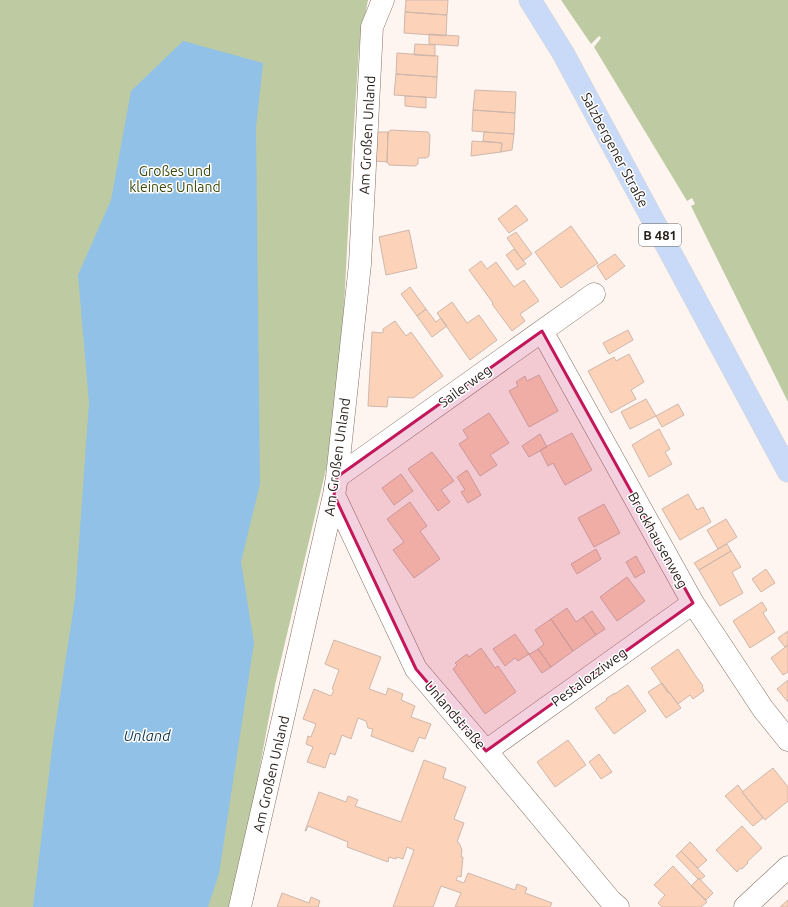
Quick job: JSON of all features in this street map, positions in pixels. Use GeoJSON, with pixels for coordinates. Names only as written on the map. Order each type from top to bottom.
{"type":"FeatureCollection","features":[{"type":"Feature","properties":{"kind":"main road","name":"Salzbergener Straße"},"geometry":{"type":"LineString","coordinates":[[530,0],[563,53],[788,471]]}},
{"type":"Feature","properties":{"kind":"street","name":"Am Großen Unland"},"geometry":{"type":"LineString","coordinates":[[240,907],[336,486],[360,264],[372,27],[383,0]]}},
{"type":"Feature","properties":{"kind":"street","name":"Sailerweg"},"geometry":{"type":"LineString","coordinates":[[336,486],[542,331],[594,294]]}},
{"type":"Feature","properties":{"kind":"street","name":"Brockhausenweg"},"geometry":{"type":"LineString","coordinates":[[542,331],[693,603],[763,709],[788,740]]}},
{"type":"Feature","properties":{"kind":"street","name":"Unlandstraße"},"geometry":{"type":"LineString","coordinates":[[336,486],[416,669],[611,901],[618,907]]}},
{"type":"Feature","properties":{"kind":"street","name":"Pestalozziweg"},"geometry":{"type":"LineString","coordinates":[[486,751],[693,603]]}},
{"type":"Feature","properties":{"kind":"street"},"geometry":{"type":"LineString","coordinates":[[745,907],[788,867]]}},
{"type":"Feature","properties":{"kind":"highlighted area"},"geometry":{"type":"Polygon","coordinates":[[[542,331],[693,603],[486,751],[416,669],[334,495],[337,477],[542,331]]]}},
{"type":"Feature","properties":{"kind":"green space","name":"Großes und kleines Unland"},"geometry":{"type":"Polygon","coordinates":[[[0,0],[368,0],[359,48],[340,383],[331,448],[275,685],[234,907],[0,907],[0,0]]]}},
{"type":"Feature","properties":{"kind":"green space"},"geometry":{"type":"Polygon","coordinates":[[[561,0],[788,0],[788,402],[691,206],[695,204],[692,198],[687,201],[594,47],[601,38],[599,36],[591,44],[561,0]]]}},
{"type":"Feature","properties":{"kind":"water","name":"Unland"},"geometry":{"type":"Polygon","coordinates":[[[183,41],[263,63],[256,128],[260,484],[241,562],[254,643],[219,874],[208,907],[33,907],[53,741],[75,599],[89,403],[78,275],[111,200],[131,91],[183,41]]]}},
{"type":"Feature","properties":{"kind":"building"},"geometry":{"type":"Polygon","coordinates":[[[406,0],[448,0],[447,15],[405,12],[406,0]]]}},
{"type":"Feature","properties":{"kind":"building"},"geometry":{"type":"Polygon","coordinates":[[[405,12],[447,15],[446,36],[404,33],[405,12]]]}},
{"type":"Feature","properties":{"kind":"building"},"geometry":{"type":"Polygon","coordinates":[[[429,34],[459,36],[458,46],[429,44],[429,34]]]}},
{"type":"Feature","properties":{"kind":"building"},"geometry":{"type":"Polygon","coordinates":[[[415,44],[435,45],[435,56],[414,55],[415,44]]]}},
{"type":"Feature","properties":{"kind":"building"},"geometry":{"type":"Polygon","coordinates":[[[397,53],[438,56],[437,77],[396,74],[397,53]]]}},
{"type":"Feature","properties":{"kind":"building"},"geometry":{"type":"Polygon","coordinates":[[[396,74],[437,77],[436,98],[394,95],[396,74]]]}},
{"type":"Feature","properties":{"kind":"building"},"geometry":{"type":"Polygon","coordinates":[[[475,90],[516,92],[515,113],[473,110],[475,90]]]}},
{"type":"Feature","properties":{"kind":"building"},"geometry":{"type":"Polygon","coordinates":[[[405,96],[426,97],[426,108],[405,106],[405,96]]]}},
{"type":"Feature","properties":{"kind":"building"},"geometry":{"type":"Polygon","coordinates":[[[473,110],[515,113],[514,134],[472,131],[473,110]]]}},
{"type":"Feature","properties":{"kind":"building"},"geometry":{"type":"Polygon","coordinates":[[[391,130],[428,132],[430,135],[429,156],[426,158],[418,158],[418,164],[415,166],[389,165],[387,162],[388,132],[391,130]]]}},
{"type":"Feature","properties":{"kind":"building"},"geometry":{"type":"Polygon","coordinates":[[[376,132],[388,132],[387,162],[375,161],[376,132]]]}},
{"type":"Feature","properties":{"kind":"building"},"geometry":{"type":"Polygon","coordinates":[[[484,132],[514,134],[512,150],[501,152],[502,143],[483,141],[484,132]]]}},
{"type":"Feature","properties":{"kind":"building"},"geometry":{"type":"Polygon","coordinates":[[[472,141],[502,143],[501,152],[471,156],[472,141]]]}},
{"type":"Feature","properties":{"kind":"building"},"geometry":{"type":"Polygon","coordinates":[[[516,205],[528,220],[509,233],[498,219],[516,205]]]}},
{"type":"Feature","properties":{"kind":"building"},"geometry":{"type":"Polygon","coordinates":[[[571,226],[598,263],[561,288],[535,252],[571,226]]]}},
{"type":"Feature","properties":{"kind":"building"},"geometry":{"type":"Polygon","coordinates":[[[409,230],[417,268],[386,275],[379,237],[409,230]]]}},
{"type":"Feature","properties":{"kind":"building"},"geometry":{"type":"Polygon","coordinates":[[[516,232],[532,254],[523,261],[507,238],[516,232]]]}},
{"type":"Feature","properties":{"kind":"building"},"geometry":{"type":"Polygon","coordinates":[[[514,249],[526,264],[517,270],[506,255],[514,249]]]}},
{"type":"Feature","properties":{"kind":"building"},"geometry":{"type":"Polygon","coordinates":[[[615,254],[625,266],[606,280],[597,266],[615,254]]]}},
{"type":"Feature","properties":{"kind":"building"},"geometry":{"type":"Polygon","coordinates":[[[481,261],[487,269],[496,262],[514,287],[524,280],[539,301],[520,314],[525,321],[512,331],[469,270],[481,261]]]}},
{"type":"Feature","properties":{"kind":"building"},"geometry":{"type":"Polygon","coordinates":[[[410,287],[426,309],[417,316],[401,294],[410,287]]]}},
{"type":"Feature","properties":{"kind":"building"},"geometry":{"type":"Polygon","coordinates":[[[452,302],[467,323],[479,315],[497,340],[470,360],[437,313],[452,302]]]}},
{"type":"Feature","properties":{"kind":"building"},"geometry":{"type":"Polygon","coordinates":[[[426,309],[436,322],[441,318],[447,326],[432,337],[417,316],[426,309]]]}},
{"type":"Feature","properties":{"kind":"building"},"geometry":{"type":"Polygon","coordinates":[[[395,321],[406,336],[411,332],[443,376],[413,398],[388,397],[387,407],[368,406],[372,332],[383,333],[383,329],[395,321]]]}},
{"type":"Feature","properties":{"kind":"building"},"geometry":{"type":"Polygon","coordinates":[[[628,330],[633,340],[609,354],[603,343],[628,330]]]}},
{"type":"Feature","properties":{"kind":"building"},"geometry":{"type":"Polygon","coordinates":[[[629,354],[644,382],[631,390],[636,399],[611,413],[588,371],[614,357],[616,361],[629,354]]]}},
{"type":"Feature","properties":{"kind":"building"},"geometry":{"type":"Polygon","coordinates":[[[539,375],[558,411],[529,427],[509,391],[518,386],[516,382],[525,376],[527,381],[539,375]]]}},
{"type":"Feature","properties":{"kind":"building"},"geometry":{"type":"Polygon","coordinates":[[[646,399],[656,416],[630,429],[621,412],[646,399]]]}},
{"type":"Feature","properties":{"kind":"building"},"geometry":{"type":"Polygon","coordinates":[[[678,404],[684,415],[662,427],[656,416],[678,404]]]}},
{"type":"Feature","properties":{"kind":"building"},"geometry":{"type":"Polygon","coordinates":[[[489,413],[509,443],[490,455],[497,465],[480,476],[459,444],[468,438],[463,430],[489,413]]]}},
{"type":"Feature","properties":{"kind":"building"},"geometry":{"type":"Polygon","coordinates":[[[659,429],[670,449],[665,452],[672,464],[649,477],[632,445],[659,429]]]}},
{"type":"Feature","properties":{"kind":"building"},"geometry":{"type":"Polygon","coordinates":[[[572,433],[592,470],[565,485],[553,463],[548,466],[540,450],[572,433]]]}},
{"type":"Feature","properties":{"kind":"building"},"geometry":{"type":"Polygon","coordinates":[[[540,434],[547,447],[529,457],[522,446],[540,434]]]}},
{"type":"Feature","properties":{"kind":"building"},"geometry":{"type":"Polygon","coordinates":[[[432,452],[454,481],[441,490],[450,502],[438,511],[408,469],[432,452]]]}},
{"type":"Feature","properties":{"kind":"building"},"geometry":{"type":"Polygon","coordinates":[[[467,470],[481,495],[468,503],[461,492],[465,490],[457,477],[467,470]]]}},
{"type":"Feature","properties":{"kind":"building"},"geometry":{"type":"Polygon","coordinates":[[[401,474],[413,491],[394,505],[382,488],[401,474]]]}},
{"type":"Feature","properties":{"kind":"building"},"geometry":{"type":"Polygon","coordinates":[[[688,494],[697,510],[703,507],[711,522],[680,540],[662,509],[688,494]]]}},
{"type":"Feature","properties":{"kind":"building"},"geometry":{"type":"Polygon","coordinates":[[[410,502],[427,526],[420,531],[440,559],[414,578],[393,550],[404,542],[387,519],[410,502]]]}},
{"type":"Feature","properties":{"kind":"building"},"geometry":{"type":"Polygon","coordinates":[[[604,504],[620,533],[594,547],[578,518],[604,504]]]}},
{"type":"Feature","properties":{"kind":"building"},"geometry":{"type":"Polygon","coordinates":[[[726,519],[737,537],[718,549],[707,530],[726,519]]]}},
{"type":"Feature","properties":{"kind":"building"},"geometry":{"type":"Polygon","coordinates":[[[727,544],[731,551],[699,570],[694,563],[727,544]]]}},
{"type":"Feature","properties":{"kind":"building"},"geometry":{"type":"Polygon","coordinates":[[[596,549],[601,559],[577,574],[571,564],[596,549]]]}},
{"type":"Feature","properties":{"kind":"building"},"geometry":{"type":"Polygon","coordinates":[[[731,551],[741,567],[732,572],[743,593],[720,606],[699,570],[731,551]]]}},
{"type":"Feature","properties":{"kind":"building"},"geometry":{"type":"Polygon","coordinates":[[[636,556],[645,572],[635,578],[626,562],[636,556]]]}},
{"type":"Feature","properties":{"kind":"building"},"geometry":{"type":"Polygon","coordinates":[[[766,569],[775,583],[761,592],[752,579],[766,569]]]}},
{"type":"Feature","properties":{"kind":"building"},"geometry":{"type":"Polygon","coordinates":[[[627,577],[645,601],[617,621],[600,597],[627,577]]]}},
{"type":"Feature","properties":{"kind":"building"},"geometry":{"type":"Polygon","coordinates":[[[762,602],[767,610],[763,613],[775,632],[750,648],[733,621],[762,602]]]}},
{"type":"Feature","properties":{"kind":"building"},"geometry":{"type":"Polygon","coordinates":[[[567,608],[576,622],[583,617],[596,635],[573,651],[551,619],[567,608]]]}},
{"type":"Feature","properties":{"kind":"building"},"geometry":{"type":"Polygon","coordinates":[[[592,611],[605,629],[596,635],[583,617],[592,611]]]}},
{"type":"Feature","properties":{"kind":"building"},"geometry":{"type":"Polygon","coordinates":[[[551,619],[573,651],[551,667],[538,649],[544,644],[535,630],[551,619]]]}},
{"type":"Feature","properties":{"kind":"building"},"geometry":{"type":"Polygon","coordinates":[[[788,631],[788,645],[785,647],[778,638],[788,631]]]}},
{"type":"Feature","properties":{"kind":"building"},"geometry":{"type":"Polygon","coordinates":[[[515,634],[529,654],[518,661],[515,658],[505,666],[493,649],[515,634]]]}},
{"type":"Feature","properties":{"kind":"building"},"geometry":{"type":"Polygon","coordinates":[[[334,640],[381,657],[369,689],[386,695],[388,688],[403,694],[401,700],[415,706],[411,717],[431,724],[425,739],[419,737],[413,752],[371,736],[373,729],[368,728],[366,721],[358,718],[351,739],[342,735],[335,755],[330,753],[325,768],[307,762],[313,747],[306,744],[308,736],[311,737],[316,724],[303,719],[314,689],[331,696],[334,690],[332,689],[339,670],[325,664],[334,640]]]}},
{"type":"Feature","properties":{"kind":"building"},"geometry":{"type":"Polygon","coordinates":[[[788,645],[788,672],[783,675],[771,658],[788,645]]]}},
{"type":"Feature","properties":{"kind":"building"},"geometry":{"type":"Polygon","coordinates":[[[481,648],[495,668],[498,666],[516,692],[485,714],[453,669],[457,665],[455,663],[467,654],[469,657],[481,648]]]}},
{"type":"Feature","properties":{"kind":"building"},"geometry":{"type":"Polygon","coordinates":[[[538,649],[551,667],[542,673],[528,653],[530,654],[538,649]]]}},
{"type":"Feature","properties":{"kind":"building"},"geometry":{"type":"Polygon","coordinates":[[[678,649],[703,686],[704,691],[693,699],[690,695],[678,704],[669,692],[668,693],[651,668],[678,649]]]}},
{"type":"Feature","properties":{"kind":"building"},"geometry":{"type":"Polygon","coordinates":[[[788,680],[788,702],[777,689],[788,680]]]}},
{"type":"Feature","properties":{"kind":"building"},"geometry":{"type":"Polygon","coordinates":[[[662,683],[681,708],[666,718],[648,692],[662,683]]]}},
{"type":"Feature","properties":{"kind":"building"},"geometry":{"type":"Polygon","coordinates":[[[628,685],[646,711],[614,734],[595,708],[607,700],[607,698],[628,685]]]}},
{"type":"Feature","properties":{"kind":"building"},"geometry":{"type":"Polygon","coordinates":[[[568,740],[586,765],[555,787],[537,762],[568,740]]]}},
{"type":"Feature","properties":{"kind":"building"},"geometry":{"type":"Polygon","coordinates":[[[599,754],[612,772],[601,779],[589,762],[599,754]]]}},
{"type":"Feature","properties":{"kind":"building"},"geometry":{"type":"Polygon","coordinates":[[[424,760],[446,768],[443,778],[466,787],[454,819],[464,823],[457,842],[462,850],[461,857],[463,857],[461,877],[458,876],[456,880],[464,883],[468,873],[515,890],[517,884],[527,888],[525,893],[552,903],[550,907],[455,907],[461,893],[441,886],[433,907],[393,907],[414,850],[407,847],[403,859],[389,857],[388,862],[347,847],[348,842],[308,826],[305,831],[319,792],[346,802],[348,796],[358,800],[355,806],[401,822],[424,760]]]}},
{"type":"Feature","properties":{"kind":"building"},"geometry":{"type":"Polygon","coordinates":[[[773,768],[788,787],[788,801],[765,820],[742,792],[773,768]]]}},
{"type":"Feature","properties":{"kind":"building"},"geometry":{"type":"Polygon","coordinates":[[[738,785],[763,818],[753,826],[725,796],[738,785]]]}},
{"type":"Feature","properties":{"kind":"building"},"geometry":{"type":"Polygon","coordinates":[[[742,826],[762,848],[747,862],[748,863],[742,869],[740,868],[737,872],[716,850],[742,826]]]}},
{"type":"Feature","properties":{"kind":"building"},"geometry":{"type":"Polygon","coordinates":[[[690,842],[707,860],[698,868],[681,851],[690,842]]]}},
{"type":"Feature","properties":{"kind":"building"},"geometry":{"type":"Polygon","coordinates":[[[681,851],[705,876],[700,880],[676,856],[681,851]]]}},
{"type":"Feature","properties":{"kind":"building"},"geometry":{"type":"Polygon","coordinates":[[[673,866],[707,902],[701,907],[662,907],[658,903],[665,895],[654,885],[673,866]]]}},
{"type":"Feature","properties":{"kind":"building"},"geometry":{"type":"Polygon","coordinates":[[[699,878],[713,893],[706,900],[691,886],[699,878]]]}},
{"type":"Feature","properties":{"kind":"building"},"geometry":{"type":"Polygon","coordinates":[[[282,893],[309,903],[311,897],[320,901],[318,907],[277,907],[282,893]]]}},
{"type":"Feature","properties":{"kind":"building"},"geometry":{"type":"Polygon","coordinates":[[[788,900],[788,907],[780,907],[788,900]]]}}]}
